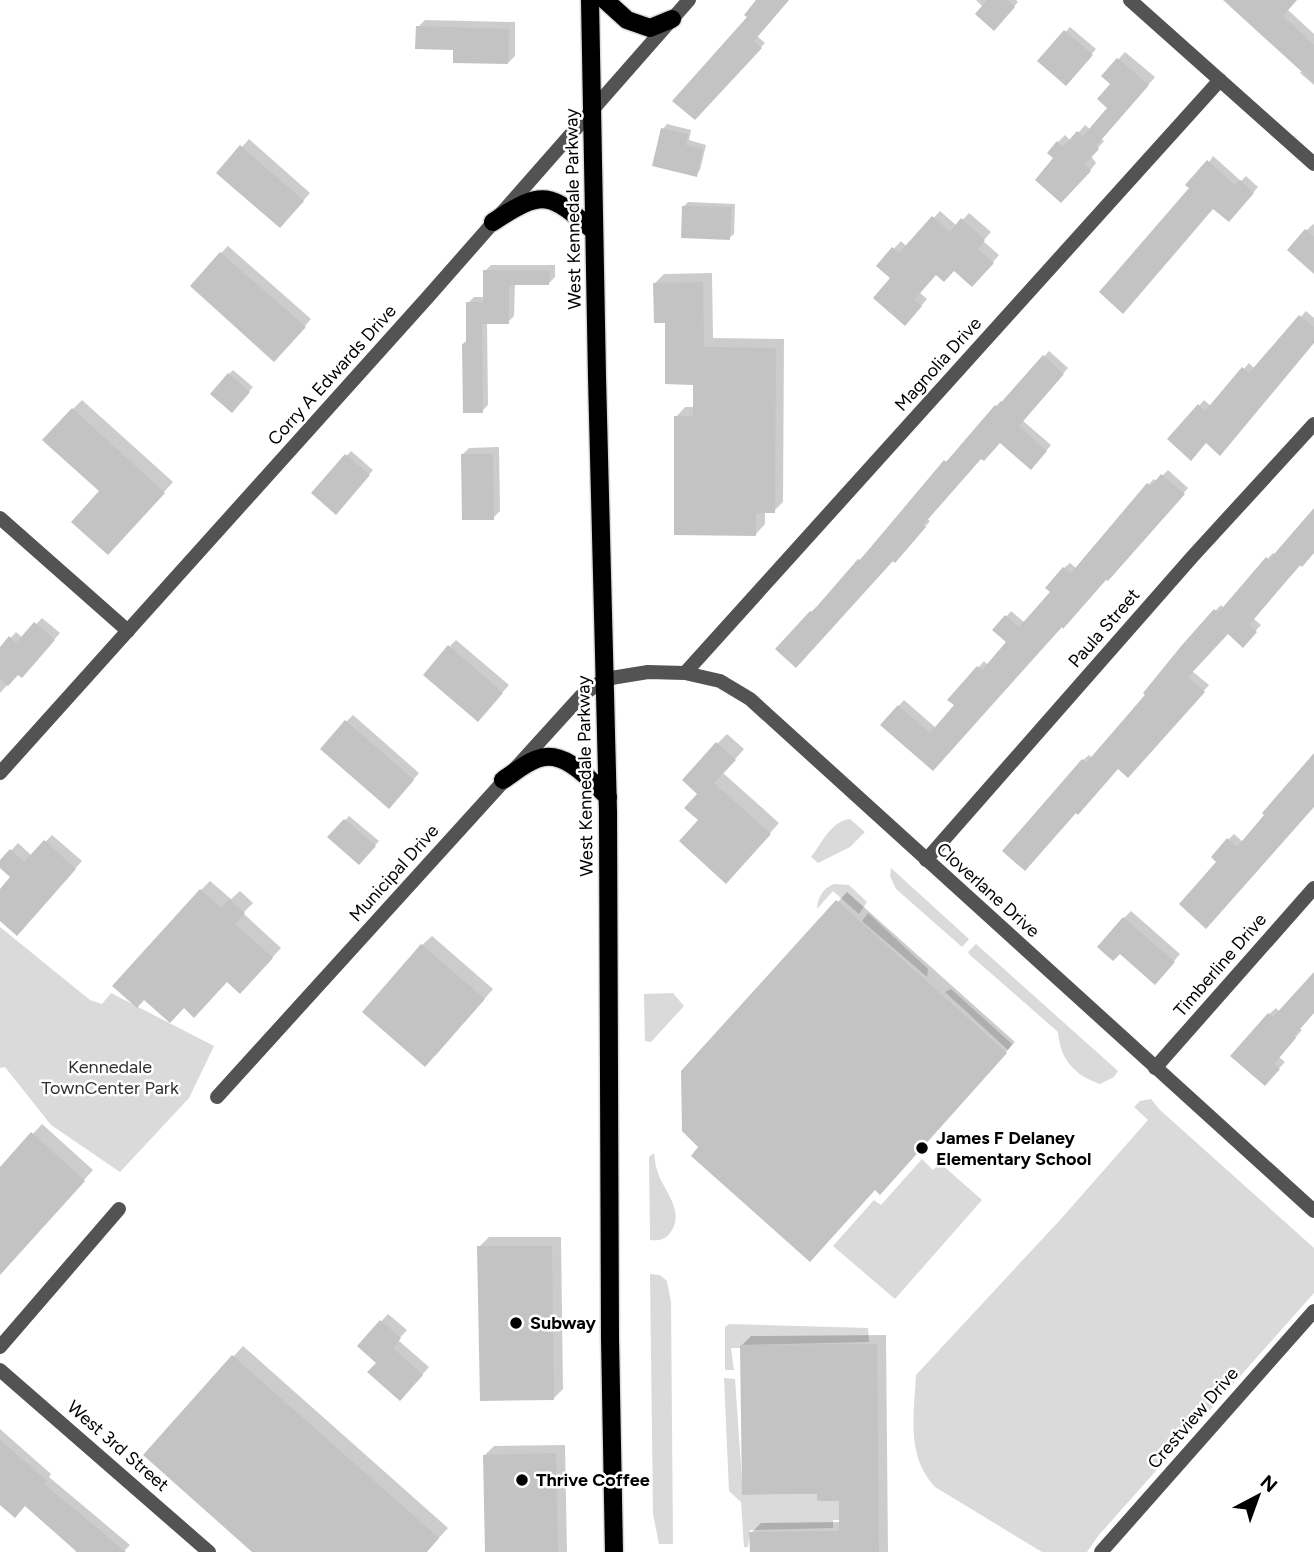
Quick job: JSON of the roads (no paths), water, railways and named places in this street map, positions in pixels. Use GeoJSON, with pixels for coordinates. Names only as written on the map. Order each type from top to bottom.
{"type":"FeatureCollection","features":[{"type":"Feature","properties":{"kind":"main road","name":"West Kennedale Parkway"},"geometry":{"type":"LineString","coordinates":[[590,0],[608,797],[614,1552]]}},
{"type":"Feature","properties":{"kind":"main road"},"geometry":{"type":"LineString","coordinates":[[605,0],[627,20],[650,28],[672,19]]}},
{"type":"Feature","properties":{"kind":"main road"},"geometry":{"type":"LineString","coordinates":[[493,222],[520,205],[542,198],[562,203],[594,231]]}},
{"type":"Feature","properties":{"kind":"main road"},"geometry":{"type":"LineString","coordinates":[[503,779],[538,758],[559,758],[575,767],[608,797]]}},
{"type":"Feature","properties":{"kind":"street","name":"Corry A Edwards Drive"},"geometry":{"type":"LineString","coordinates":[[0,773],[689,0]]}},
{"type":"Feature","properties":{"kind":"street"},"geometry":{"type":"LineString","coordinates":[[1130,0],[1314,164]]}},
{"type":"Feature","properties":{"kind":"street","name":"Magnolia Drive"},"geometry":{"type":"LineString","coordinates":[[685,673],[1220,80]]}},
{"type":"Feature","properties":{"kind":"street","name":"Paula Street"},"geometry":{"type":"LineString","coordinates":[[926,860],[1193,556],[1314,424]]}},
{"type":"Feature","properties":{"kind":"street"},"geometry":{"type":"LineString","coordinates":[[0,518],[128,631]]}},
{"type":"Feature","properties":{"kind":"street","name":"Cloverlane Drive"},"geometry":{"type":"LineString","coordinates":[[605,679],[649,672],[685,673],[720,681],[750,699],[804,745],[926,860],[1314,1210]]}},
{"type":"Feature","properties":{"kind":"street","name":"Municipal Drive"},"geometry":{"type":"LineString","coordinates":[[217,1097],[580,696],[605,679]]}},
{"type":"Feature","properties":{"kind":"street","name":"Timberline Drive"},"geometry":{"type":"LineString","coordinates":[[1155,1068],[1314,888]]}},
{"type":"Feature","properties":{"kind":"street"},"geometry":{"type":"LineString","coordinates":[[0,1347],[120,1209]]}},
{"type":"Feature","properties":{"kind":"street","name":"Crestview Drive"},"geometry":{"type":"LineString","coordinates":[[1101,1552],[1314,1311]]}},
{"type":"Feature","properties":{"kind":"street","name":"West 3rd Street"},"geometry":{"type":"LineString","coordinates":[[0,1370],[209,1552]]}},
{"type":"Feature","properties":{"kind":"place","name":"James F Delaney Elementary School"},"geometry":{"type":"Point","coordinates":[922,1148]}},
{"type":"Feature","properties":{"kind":"place","name":"Subway"},"geometry":{"type":"Point","coordinates":[516,1323]}},
{"type":"Feature","properties":{"kind":"place","name":"Thrive Coffee"},"geometry":{"type":"Point","coordinates":[522,1480]}},
{"type":"Feature","properties":{"kind":"park label","name":"Kennedale TownCenter Park"},"geometry":{"type":"Point","coordinates":[110,1077]}}]}
